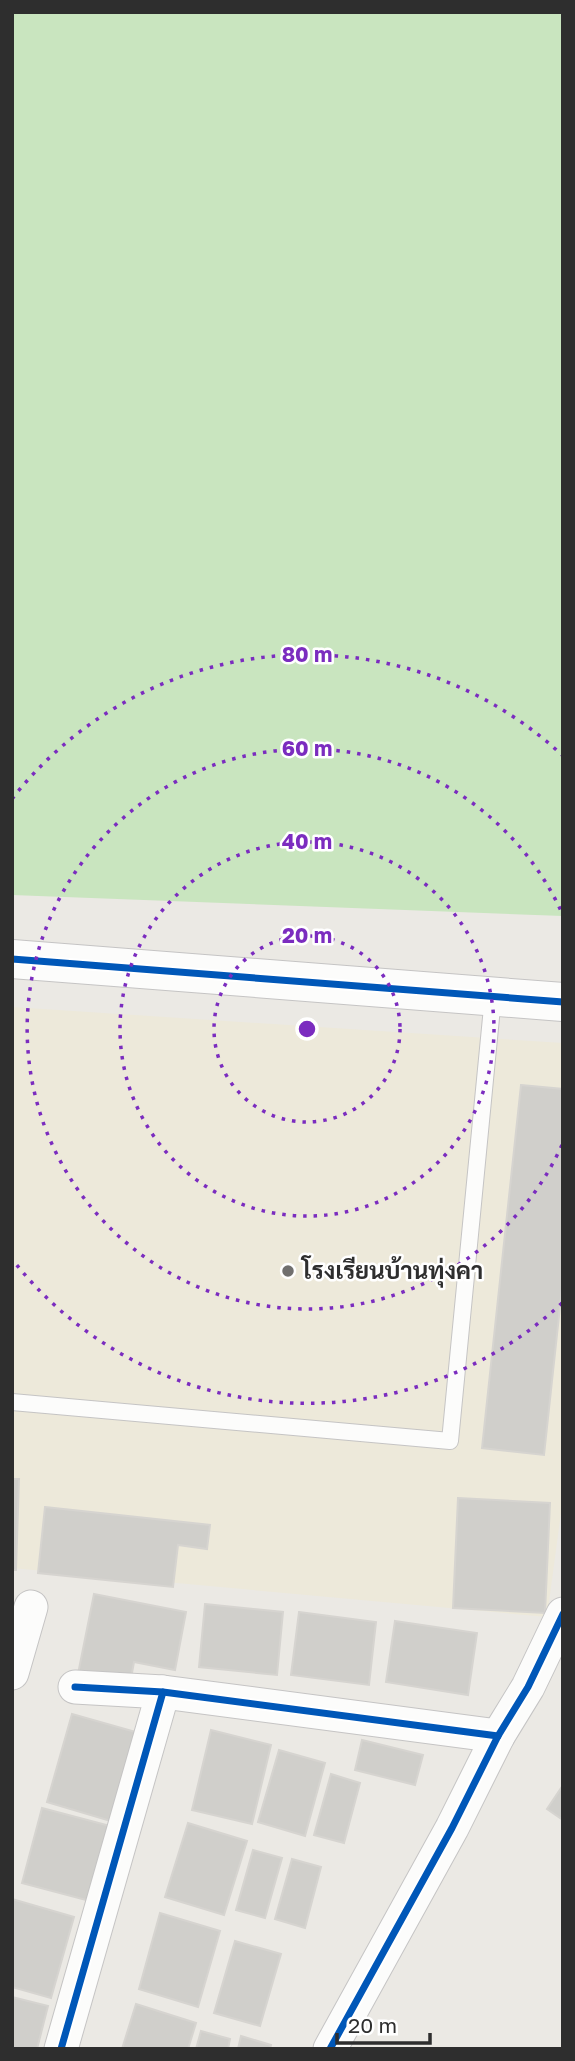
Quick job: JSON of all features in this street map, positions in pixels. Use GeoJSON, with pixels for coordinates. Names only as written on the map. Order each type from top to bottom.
{"type":"FeatureCollection","features":[{"type":"Feature","properties":{"kind":"street"},"geometry":{"type":"LineString","coordinates":[[12,959],[563,1002]]}},
{"type":"Feature","properties":{"kind":"street"},"geometry":{"type":"LineString","coordinates":[[12,1673],[31,1607]]}},
{"type":"Feature","properties":{"kind":"street"},"geometry":{"type":"LineString","coordinates":[[330,2049],[452,1828],[498,1736],[528,1687],[563,1614]]}},
{"type":"Feature","properties":{"kind":"street"},"geometry":{"type":"LineString","coordinates":[[75,1688],[163,1692],[498,1736]]}},
{"type":"Feature","properties":{"kind":"street"},"geometry":{"type":"LineString","coordinates":[[61,2049],[163,1692]]}},
{"type":"Feature","properties":{"kind":"lane"},"geometry":{"type":"LineString","coordinates":[[12,1402],[450,1441],[493,997]]}},
{"type":"Feature","properties":{"kind":"shaded area","name":"โรงเรียนบ้านทุ่งคา"},"geometry":{"type":"Polygon","coordinates":[[[12,1007],[563,1043],[563,1498],[547,1617],[12,1568],[12,1007]]]}},
{"type":"Feature","properties":{"kind":"green space"},"geometry":{"type":"Polygon","coordinates":[[[12,12],[563,12],[563,916],[12,895],[12,12]]]}},
{"type":"Feature","properties":{"kind":"building"},"geometry":{"type":"Polygon","coordinates":[[[521,1085],[563,1089],[563,1279],[544,1455],[482,1448],[521,1085]]]}},
{"type":"Feature","properties":{"kind":"building"},"geometry":{"type":"Polygon","coordinates":[[[12,1479],[19,1479],[16,1570],[12,1570],[12,1479]]]}},
{"type":"Feature","properties":{"kind":"building"},"geometry":{"type":"Polygon","coordinates":[[[458,1498],[550,1503],[545,1613],[453,1608],[458,1498]]]}},
{"type":"Feature","properties":{"kind":"building"},"geometry":{"type":"Polygon","coordinates":[[[45,1507],[210,1525],[207,1549],[178,1545],[173,1587],[38,1573],[45,1507]]]}},
{"type":"Feature","properties":{"kind":"building"},"geometry":{"type":"Polygon","coordinates":[[[94,1594],[186,1612],[175,1670],[134,1662],[129,1689],[77,1679],[94,1594]]]}},
{"type":"Feature","properties":{"kind":"building"},"geometry":{"type":"Polygon","coordinates":[[[205,1604],[283,1612],[277,1675],[199,1667],[205,1604]]]}},
{"type":"Feature","properties":{"kind":"building"},"geometry":{"type":"Polygon","coordinates":[[[299,1612],[376,1622],[369,1685],[291,1675],[299,1612]]]}},
{"type":"Feature","properties":{"kind":"building"},"geometry":{"type":"Polygon","coordinates":[[[395,1621],[477,1633],[468,1695],[386,1682],[395,1621]]]}},
{"type":"Feature","properties":{"kind":"building"},"geometry":{"type":"Polygon","coordinates":[[[72,1714],[139,1733],[114,1822],[47,1802],[72,1714]]]}},
{"type":"Feature","properties":{"kind":"building"},"geometry":{"type":"Polygon","coordinates":[[[211,1730],[271,1745],[252,1824],[192,1810],[211,1730]]]}},
{"type":"Feature","properties":{"kind":"building"},"geometry":{"type":"Polygon","coordinates":[[[362,1740],[423,1755],[415,1785],[355,1770],[362,1740]]]}},
{"type":"Feature","properties":{"kind":"building"},"geometry":{"type":"Polygon","coordinates":[[[279,1750],[325,1763],[305,1836],[258,1822],[279,1750]]]}},
{"type":"Feature","properties":{"kind":"building"},"geometry":{"type":"Polygon","coordinates":[[[331,1774],[360,1783],[344,1843],[314,1835],[331,1774]]]}},
{"type":"Feature","properties":{"kind":"building"},"geometry":{"type":"Polygon","coordinates":[[[563,1785],[563,1820],[547,1809],[563,1785]]]}},
{"type":"Feature","properties":{"kind":"building"},"geometry":{"type":"Polygon","coordinates":[[[42,1808],[110,1826],[90,1901],[22,1883],[42,1808]]]}},
{"type":"Feature","properties":{"kind":"building"},"geometry":{"type":"Polygon","coordinates":[[[188,1823],[247,1841],[224,1915],[165,1897],[188,1823]]]}},
{"type":"Feature","properties":{"kind":"building"},"geometry":{"type":"Polygon","coordinates":[[[253,1850],[282,1858],[265,1918],[236,1910],[253,1850]]]}},
{"type":"Feature","properties":{"kind":"building"},"geometry":{"type":"Polygon","coordinates":[[[292,1859],[321,1867],[305,1928],[275,1919],[292,1859]]]}},
{"type":"Feature","properties":{"kind":"building"},"geometry":{"type":"Polygon","coordinates":[[[12,1899],[74,1917],[51,1998],[12,1987],[12,1899]]]}},
{"type":"Feature","properties":{"kind":"building"},"geometry":{"type":"Polygon","coordinates":[[[160,1913],[220,1931],[198,2007],[139,1989],[160,1913]]]}},
{"type":"Feature","properties":{"kind":"building"},"geometry":{"type":"Polygon","coordinates":[[[235,1941],[281,1954],[260,2026],[214,2013],[235,1941]]]}},
{"type":"Feature","properties":{"kind":"building"},"geometry":{"type":"Polygon","coordinates":[[[12,1997],[48,2006],[37,2049],[12,2049],[12,1997]]]}},
{"type":"Feature","properties":{"kind":"building"},"geometry":{"type":"Polygon","coordinates":[[[136,2004],[196,2023],[188,2049],[122,2049],[136,2004]]]}},
{"type":"Feature","properties":{"kind":"building"},"geometry":{"type":"Polygon","coordinates":[[[201,2031],[230,2039],[228,2049],[196,2049],[201,2031]]]}},
{"type":"Feature","properties":{"kind":"building"},"geometry":{"type":"Polygon","coordinates":[[[241,2036],[271,2045],[270,2049],[238,2049],[241,2036]]]}},
{"type":"Feature","properties":{"kind":"cycle path"},"geometry":{"type":"LineString","coordinates":[[12,959],[563,1002]]}},
{"type":"Feature","properties":{"kind":"cycle path"},"geometry":{"type":"LineString","coordinates":[[330,2049],[452,1828],[498,1736],[528,1687],[563,1614]]}},
{"type":"Feature","properties":{"kind":"cycle path"},"geometry":{"type":"LineString","coordinates":[[75,1687],[163,1692],[498,1736]]}},
{"type":"Feature","properties":{"kind":"cycle path"},"geometry":{"type":"LineString","coordinates":[[61,2049],[163,1692]]}},
{"type":"Feature","properties":{"kind":"place","name":"โรงเรียนบ้านทุ่งคา"},"geometry":{"type":"Point","coordinates":[288,1271]}}]}
